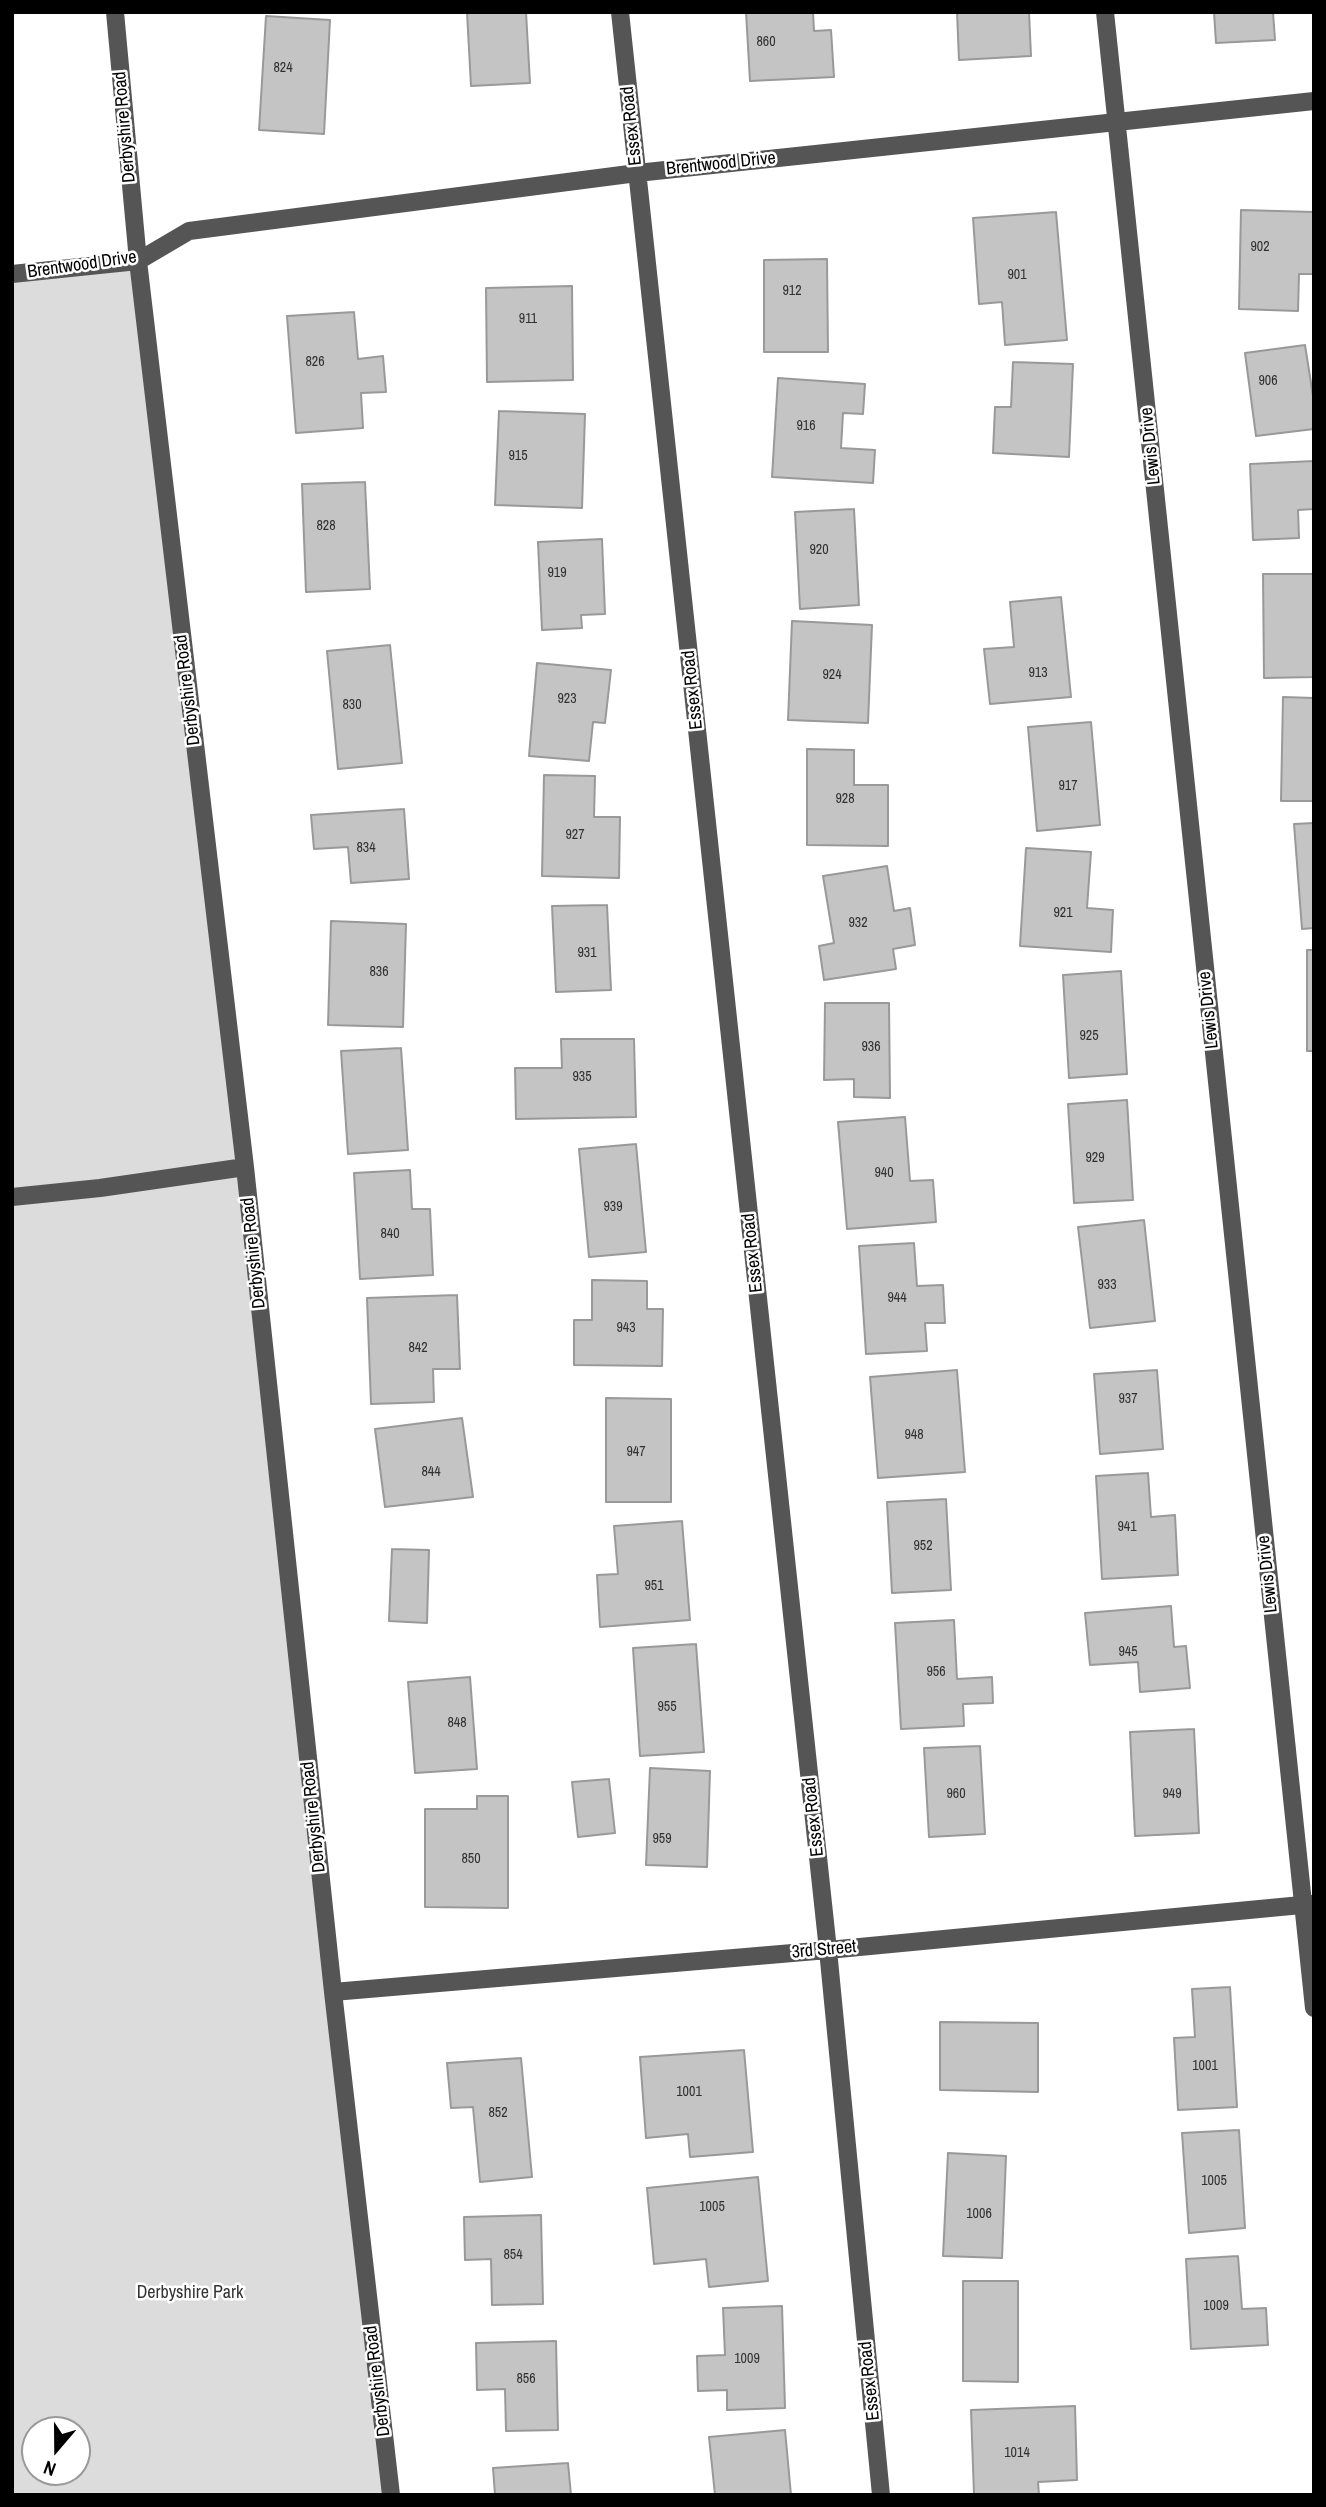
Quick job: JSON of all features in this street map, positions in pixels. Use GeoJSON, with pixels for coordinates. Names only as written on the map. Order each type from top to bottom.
{"type":"FeatureCollection","features":[{"type":"Feature","properties":{"kind":"street","name":"Derbyshire Road"},"geometry":{"type":"LineString","coordinates":[[115,12],[138,261],[245,1167],[333,1992],[391,2495]]}},
{"type":"Feature","properties":{"kind":"street","name":"Essex Road"},"geometry":{"type":"LineString","coordinates":[[620,12],[828,1950],[881,2495]]}},
{"type":"Feature","properties":{"kind":"street","name":"Lewis Drive"},"geometry":{"type":"LineString","coordinates":[[1105,12],[1308,1904],[1314,2008]]}},
{"type":"Feature","properties":{"kind":"street","name":"Brentwood Drive"},"geometry":{"type":"LineString","coordinates":[[12,275],[138,261],[189,231],[637,173],[1314,101]]}},
{"type":"Feature","properties":{"kind":"street"},"geometry":{"type":"LineString","coordinates":[[12,1197],[100,1188],[245,1167]]}},
{"type":"Feature","properties":{"kind":"street","name":"3rd Street"},"geometry":{"type":"LineString","coordinates":[[333,1992],[828,1950],[1308,1904]]}},
{"type":"Feature","properties":{"kind":"green space","name":"Derbyshire Park"},"geometry":{"type":"Polygon","coordinates":[[[138,261],[391,2495],[12,2495],[12,275],[138,261]]]}},
{"type":"Feature","properties":{"kind":"building"},"geometry":{"type":"Polygon","coordinates":[[[467,12],[526,12],[530,83],[471,86],[467,12]]]}},
{"type":"Feature","properties":{"kind":"building"},"geometry":{"type":"Polygon","coordinates":[[[746,12],[813,12],[814,31],[831,30],[834,77],[750,81],[746,12]]]}},
{"type":"Feature","properties":{"kind":"building"},"geometry":{"type":"Polygon","coordinates":[[[957,12],[1029,12],[1031,56],[959,60],[957,12]]]}},
{"type":"Feature","properties":{"kind":"building"},"geometry":{"type":"Polygon","coordinates":[[[1214,12],[1273,12],[1275,40],[1216,43],[1214,12]]]}},
{"type":"Feature","properties":{"kind":"building"},"geometry":{"type":"Polygon","coordinates":[[[266,16],[330,20],[324,134],[259,130],[266,16]]]}},
{"type":"Feature","properties":{"kind":"building"},"geometry":{"type":"Polygon","coordinates":[[[1241,210],[1314,212],[1314,274],[1299,274],[1298,311],[1239,309],[1241,210]]]}},
{"type":"Feature","properties":{"kind":"building"},"geometry":{"type":"Polygon","coordinates":[[[1056,212],[1067,340],[1005,345],[1002,302],[979,304],[973,218],[1056,212]]]}},
{"type":"Feature","properties":{"kind":"building"},"geometry":{"type":"Polygon","coordinates":[[[827,259],[828,352],[764,352],[764,260],[827,259]]]}},
{"type":"Feature","properties":{"kind":"building"},"geometry":{"type":"Polygon","coordinates":[[[572,286],[573,380],[487,382],[486,288],[572,286]]]}},
{"type":"Feature","properties":{"kind":"building"},"geometry":{"type":"Polygon","coordinates":[[[354,312],[358,359],[383,356],[386,392],[361,393],[363,428],[296,433],[287,316],[354,312]]]}},
{"type":"Feature","properties":{"kind":"building"},"geometry":{"type":"Polygon","coordinates":[[[1305,345],[1314,402],[1314,429],[1256,436],[1245,353],[1305,345]]]}},
{"type":"Feature","properties":{"kind":"building"},"geometry":{"type":"Polygon","coordinates":[[[1013,362],[1073,364],[1069,457],[993,453],[995,407],[1011,407],[1013,362]]]}},
{"type":"Feature","properties":{"kind":"building"},"geometry":{"type":"Polygon","coordinates":[[[778,378],[865,384],[863,414],[843,413],[841,448],[875,450],[873,483],[772,477],[778,378]]]}},
{"type":"Feature","properties":{"kind":"building"},"geometry":{"type":"Polygon","coordinates":[[[499,411],[585,414],[582,508],[495,505],[499,411]]]}},
{"type":"Feature","properties":{"kind":"building"},"geometry":{"type":"Polygon","coordinates":[[[1314,461],[1314,509],[1298,510],[1299,538],[1253,540],[1250,464],[1314,461]]]}},
{"type":"Feature","properties":{"kind":"building"},"geometry":{"type":"Polygon","coordinates":[[[365,482],[370,589],[306,592],[302,484],[365,482]]]}},
{"type":"Feature","properties":{"kind":"building"},"geometry":{"type":"Polygon","coordinates":[[[854,509],[859,605],[800,609],[795,512],[854,509]]]}},
{"type":"Feature","properties":{"kind":"building"},"geometry":{"type":"Polygon","coordinates":[[[602,539],[605,614],[581,615],[582,628],[542,630],[538,542],[602,539]]]}},
{"type":"Feature","properties":{"kind":"building"},"geometry":{"type":"Polygon","coordinates":[[[1263,574],[1314,574],[1314,677],[1264,678],[1263,574]]]}},
{"type":"Feature","properties":{"kind":"building"},"geometry":{"type":"Polygon","coordinates":[[[1061,597],[1071,697],[990,704],[984,649],[1014,647],[1010,602],[1061,597]]]}},
{"type":"Feature","properties":{"kind":"building"},"geometry":{"type":"Polygon","coordinates":[[[792,621],[872,625],[868,723],[788,720],[792,621]]]}},
{"type":"Feature","properties":{"kind":"building"},"geometry":{"type":"Polygon","coordinates":[[[390,645],[402,763],[338,769],[327,651],[390,645]]]}},
{"type":"Feature","properties":{"kind":"building"},"geometry":{"type":"Polygon","coordinates":[[[537,663],[611,670],[605,723],[593,722],[589,761],[529,756],[537,663]]]}},
{"type":"Feature","properties":{"kind":"building"},"geometry":{"type":"Polygon","coordinates":[[[1283,697],[1314,698],[1314,801],[1281,801],[1283,697]]]}},
{"type":"Feature","properties":{"kind":"building"},"geometry":{"type":"Polygon","coordinates":[[[1091,722],[1100,825],[1037,831],[1028,727],[1091,722]]]}},
{"type":"Feature","properties":{"kind":"building"},"geometry":{"type":"Polygon","coordinates":[[[807,749],[854,750],[854,785],[888,785],[888,846],[807,845],[807,749]]]}},
{"type":"Feature","properties":{"kind":"building"},"geometry":{"type":"Polygon","coordinates":[[[544,775],[595,776],[594,817],[620,817],[619,878],[542,876],[544,775]]]}},
{"type":"Feature","properties":{"kind":"building"},"geometry":{"type":"Polygon","coordinates":[[[404,809],[409,879],[351,883],[348,847],[314,849],[311,815],[404,809]]]}},
{"type":"Feature","properties":{"kind":"building"},"geometry":{"type":"Polygon","coordinates":[[[1314,823],[1314,928],[1302,929],[1294,824],[1314,823]]]}},
{"type":"Feature","properties":{"kind":"building"},"geometry":{"type":"Polygon","coordinates":[[[1026,848],[1091,852],[1087,908],[1113,910],[1111,952],[1020,946],[1026,848]]]}},
{"type":"Feature","properties":{"kind":"building"},"geometry":{"type":"Polygon","coordinates":[[[887,866],[894,911],[910,908],[915,945],[893,949],[896,969],[824,980],[819,946],[834,943],[823,876],[887,866]]]}},
{"type":"Feature","properties":{"kind":"building"},"geometry":{"type":"Polygon","coordinates":[[[607,905],[611,990],[556,992],[552,906],[607,905]]]}},
{"type":"Feature","properties":{"kind":"building"},"geometry":{"type":"Polygon","coordinates":[[[331,921],[406,924],[403,1027],[328,1025],[331,921]]]}},
{"type":"Feature","properties":{"kind":"building"},"geometry":{"type":"Polygon","coordinates":[[[1307,950],[1314,950],[1314,1051],[1307,1051],[1307,950]]]}},
{"type":"Feature","properties":{"kind":"building"},"geometry":{"type":"Polygon","coordinates":[[[1121,971],[1127,1074],[1069,1078],[1063,975],[1121,971]]]}},
{"type":"Feature","properties":{"kind":"building"},"geometry":{"type":"Polygon","coordinates":[[[825,1003],[889,1003],[890,1098],[854,1097],[854,1079],[824,1080],[825,1003]]]}},
{"type":"Feature","properties":{"kind":"building"},"geometry":{"type":"Polygon","coordinates":[[[561,1039],[634,1039],[636,1117],[516,1119],[515,1068],[562,1068],[561,1039]]]}},
{"type":"Feature","properties":{"kind":"building"},"geometry":{"type":"Polygon","coordinates":[[[401,1048],[408,1150],[348,1154],[341,1051],[401,1048]]]}},
{"type":"Feature","properties":{"kind":"building"},"geometry":{"type":"Polygon","coordinates":[[[1127,1100],[1133,1200],[1074,1203],[1068,1104],[1127,1100]]]}},
{"type":"Feature","properties":{"kind":"building"},"geometry":{"type":"Polygon","coordinates":[[[905,1117],[910,1181],[933,1180],[936,1222],[847,1229],[838,1122],[905,1117]]]}},
{"type":"Feature","properties":{"kind":"building"},"geometry":{"type":"Polygon","coordinates":[[[636,1144],[646,1252],[589,1257],[579,1149],[636,1144]]]}},
{"type":"Feature","properties":{"kind":"building"},"geometry":{"type":"Polygon","coordinates":[[[410,1170],[412,1209],[430,1209],[433,1275],[360,1279],[354,1173],[410,1170]]]}},
{"type":"Feature","properties":{"kind":"building"},"geometry":{"type":"Polygon","coordinates":[[[1144,1220],[1155,1321],[1090,1328],[1078,1227],[1144,1220]]]}},
{"type":"Feature","properties":{"kind":"building"},"geometry":{"type":"Polygon","coordinates":[[[914,1243],[917,1286],[943,1285],[945,1323],[925,1323],[927,1351],[866,1354],[859,1246],[914,1243]]]}},
{"type":"Feature","properties":{"kind":"building"},"geometry":{"type":"Polygon","coordinates":[[[592,1280],[647,1281],[647,1309],[663,1309],[662,1366],[574,1365],[574,1320],[592,1320],[592,1280]]]}},
{"type":"Feature","properties":{"kind":"building"},"geometry":{"type":"Polygon","coordinates":[[[457,1295],[460,1369],[433,1369],[434,1402],[371,1404],[367,1298],[457,1295]]]}},
{"type":"Feature","properties":{"kind":"building"},"geometry":{"type":"Polygon","coordinates":[[[957,1370],[965,1472],[878,1478],[870,1377],[957,1370]]]}},
{"type":"Feature","properties":{"kind":"building"},"geometry":{"type":"Polygon","coordinates":[[[1157,1370],[1163,1449],[1100,1454],[1094,1374],[1157,1370]]]}},
{"type":"Feature","properties":{"kind":"building"},"geometry":{"type":"Polygon","coordinates":[[[606,1398],[671,1399],[671,1502],[606,1502],[606,1398]]]}},
{"type":"Feature","properties":{"kind":"building"},"geometry":{"type":"Polygon","coordinates":[[[462,1418],[473,1497],[385,1507],[375,1429],[462,1418]]]}},
{"type":"Feature","properties":{"kind":"building"},"geometry":{"type":"Polygon","coordinates":[[[1148,1473],[1151,1517],[1175,1515],[1178,1575],[1102,1579],[1096,1476],[1148,1473]]]}},
{"type":"Feature","properties":{"kind":"building"},"geometry":{"type":"Polygon","coordinates":[[[946,1499],[951,1590],[892,1593],[887,1502],[946,1499]]]}},
{"type":"Feature","properties":{"kind":"building"},"geometry":{"type":"Polygon","coordinates":[[[682,1521],[690,1620],[600,1627],[597,1575],[618,1574],[614,1526],[682,1521]]]}},
{"type":"Feature","properties":{"kind":"building"},"geometry":{"type":"Polygon","coordinates":[[[392,1549],[429,1550],[427,1623],[389,1621],[392,1549]]]}},
{"type":"Feature","properties":{"kind":"building"},"geometry":{"type":"Polygon","coordinates":[[[1171,1606],[1174,1647],[1186,1646],[1190,1688],[1140,1692],[1138,1662],[1090,1665],[1085,1613],[1171,1606]]]}},
{"type":"Feature","properties":{"kind":"building"},"geometry":{"type":"Polygon","coordinates":[[[954,1620],[957,1679],[992,1677],[993,1703],[963,1704],[964,1726],[901,1729],[895,1623],[954,1620]]]}},
{"type":"Feature","properties":{"kind":"building"},"geometry":{"type":"Polygon","coordinates":[[[696,1644],[704,1752],[640,1756],[633,1648],[696,1644]]]}},
{"type":"Feature","properties":{"kind":"building"},"geometry":{"type":"Polygon","coordinates":[[[470,1677],[477,1769],[415,1773],[408,1682],[470,1677]]]}},
{"type":"Feature","properties":{"kind":"building"},"geometry":{"type":"Polygon","coordinates":[[[1194,1729],[1199,1833],[1135,1836],[1130,1732],[1194,1729]]]}},
{"type":"Feature","properties":{"kind":"building"},"geometry":{"type":"Polygon","coordinates":[[[980,1746],[985,1834],[929,1837],[924,1748],[980,1746]]]}},
{"type":"Feature","properties":{"kind":"building"},"geometry":{"type":"Polygon","coordinates":[[[650,1768],[710,1771],[707,1867],[646,1865],[650,1768]]]}},
{"type":"Feature","properties":{"kind":"building"},"geometry":{"type":"Polygon","coordinates":[[[609,1779],[615,1833],[578,1837],[572,1782],[609,1779]]]}},
{"type":"Feature","properties":{"kind":"building"},"geometry":{"type":"Polygon","coordinates":[[[477,1796],[508,1796],[508,1908],[425,1907],[425,1809],[477,1809],[477,1796]]]}},
{"type":"Feature","properties":{"kind":"building"},"geometry":{"type":"Polygon","coordinates":[[[1230,1987],[1237,2107],[1178,2110],[1174,2038],[1195,2037],[1192,1989],[1230,1987]]]}},
{"type":"Feature","properties":{"kind":"building"},"geometry":{"type":"Polygon","coordinates":[[[940,2022],[1038,2023],[1038,2092],[940,2090],[940,2022]]]}},
{"type":"Feature","properties":{"kind":"building"},"geometry":{"type":"Polygon","coordinates":[[[744,2050],[753,2152],[690,2157],[688,2134],[646,2138],[640,2057],[744,2050]]]}},
{"type":"Feature","properties":{"kind":"building"},"geometry":{"type":"Polygon","coordinates":[[[521,2058],[532,2177],[480,2182],[473,2107],[451,2108],[447,2063],[521,2058]]]}},
{"type":"Feature","properties":{"kind":"building"},"geometry":{"type":"Polygon","coordinates":[[[1239,2130],[1245,2228],[1189,2233],[1182,2133],[1239,2130]]]}},
{"type":"Feature","properties":{"kind":"building"},"geometry":{"type":"Polygon","coordinates":[[[948,2153],[1006,2156],[1002,2258],[943,2256],[948,2153]]]}},
{"type":"Feature","properties":{"kind":"building"},"geometry":{"type":"Polygon","coordinates":[[[758,2177],[768,2281],[709,2287],[706,2259],[654,2264],[647,2188],[758,2177]]]}},
{"type":"Feature","properties":{"kind":"building"},"geometry":{"type":"Polygon","coordinates":[[[541,2215],[543,2304],[492,2305],[491,2259],[465,2260],[464,2217],[541,2215]]]}},
{"type":"Feature","properties":{"kind":"building"},"geometry":{"type":"Polygon","coordinates":[[[1238,2256],[1242,2309],[1266,2308],[1268,2345],[1191,2349],[1186,2259],[1238,2256]]]}},
{"type":"Feature","properties":{"kind":"building"},"geometry":{"type":"Polygon","coordinates":[[[963,2281],[1018,2281],[1018,2382],[963,2381],[963,2281]]]}},
{"type":"Feature","properties":{"kind":"building"},"geometry":{"type":"Polygon","coordinates":[[[782,2306],[785,2408],[727,2410],[727,2390],[698,2391],[697,2356],[725,2355],[723,2308],[782,2306]]]}},
{"type":"Feature","properties":{"kind":"building"},"geometry":{"type":"Polygon","coordinates":[[[556,2341],[558,2430],[506,2431],[505,2389],[477,2390],[476,2343],[556,2341]]]}},
{"type":"Feature","properties":{"kind":"building"},"geometry":{"type":"Polygon","coordinates":[[[1075,2406],[1077,2480],[1038,2482],[1039,2495],[974,2495],[971,2410],[1075,2406]]]}},
{"type":"Feature","properties":{"kind":"building"},"geometry":{"type":"Polygon","coordinates":[[[785,2430],[791,2495],[715,2495],[709,2437],[785,2430]]]}},
{"type":"Feature","properties":{"kind":"building"},"geometry":{"type":"Polygon","coordinates":[[[568,2463],[571,2495],[495,2495],[493,2468],[568,2463]]]}}]}
